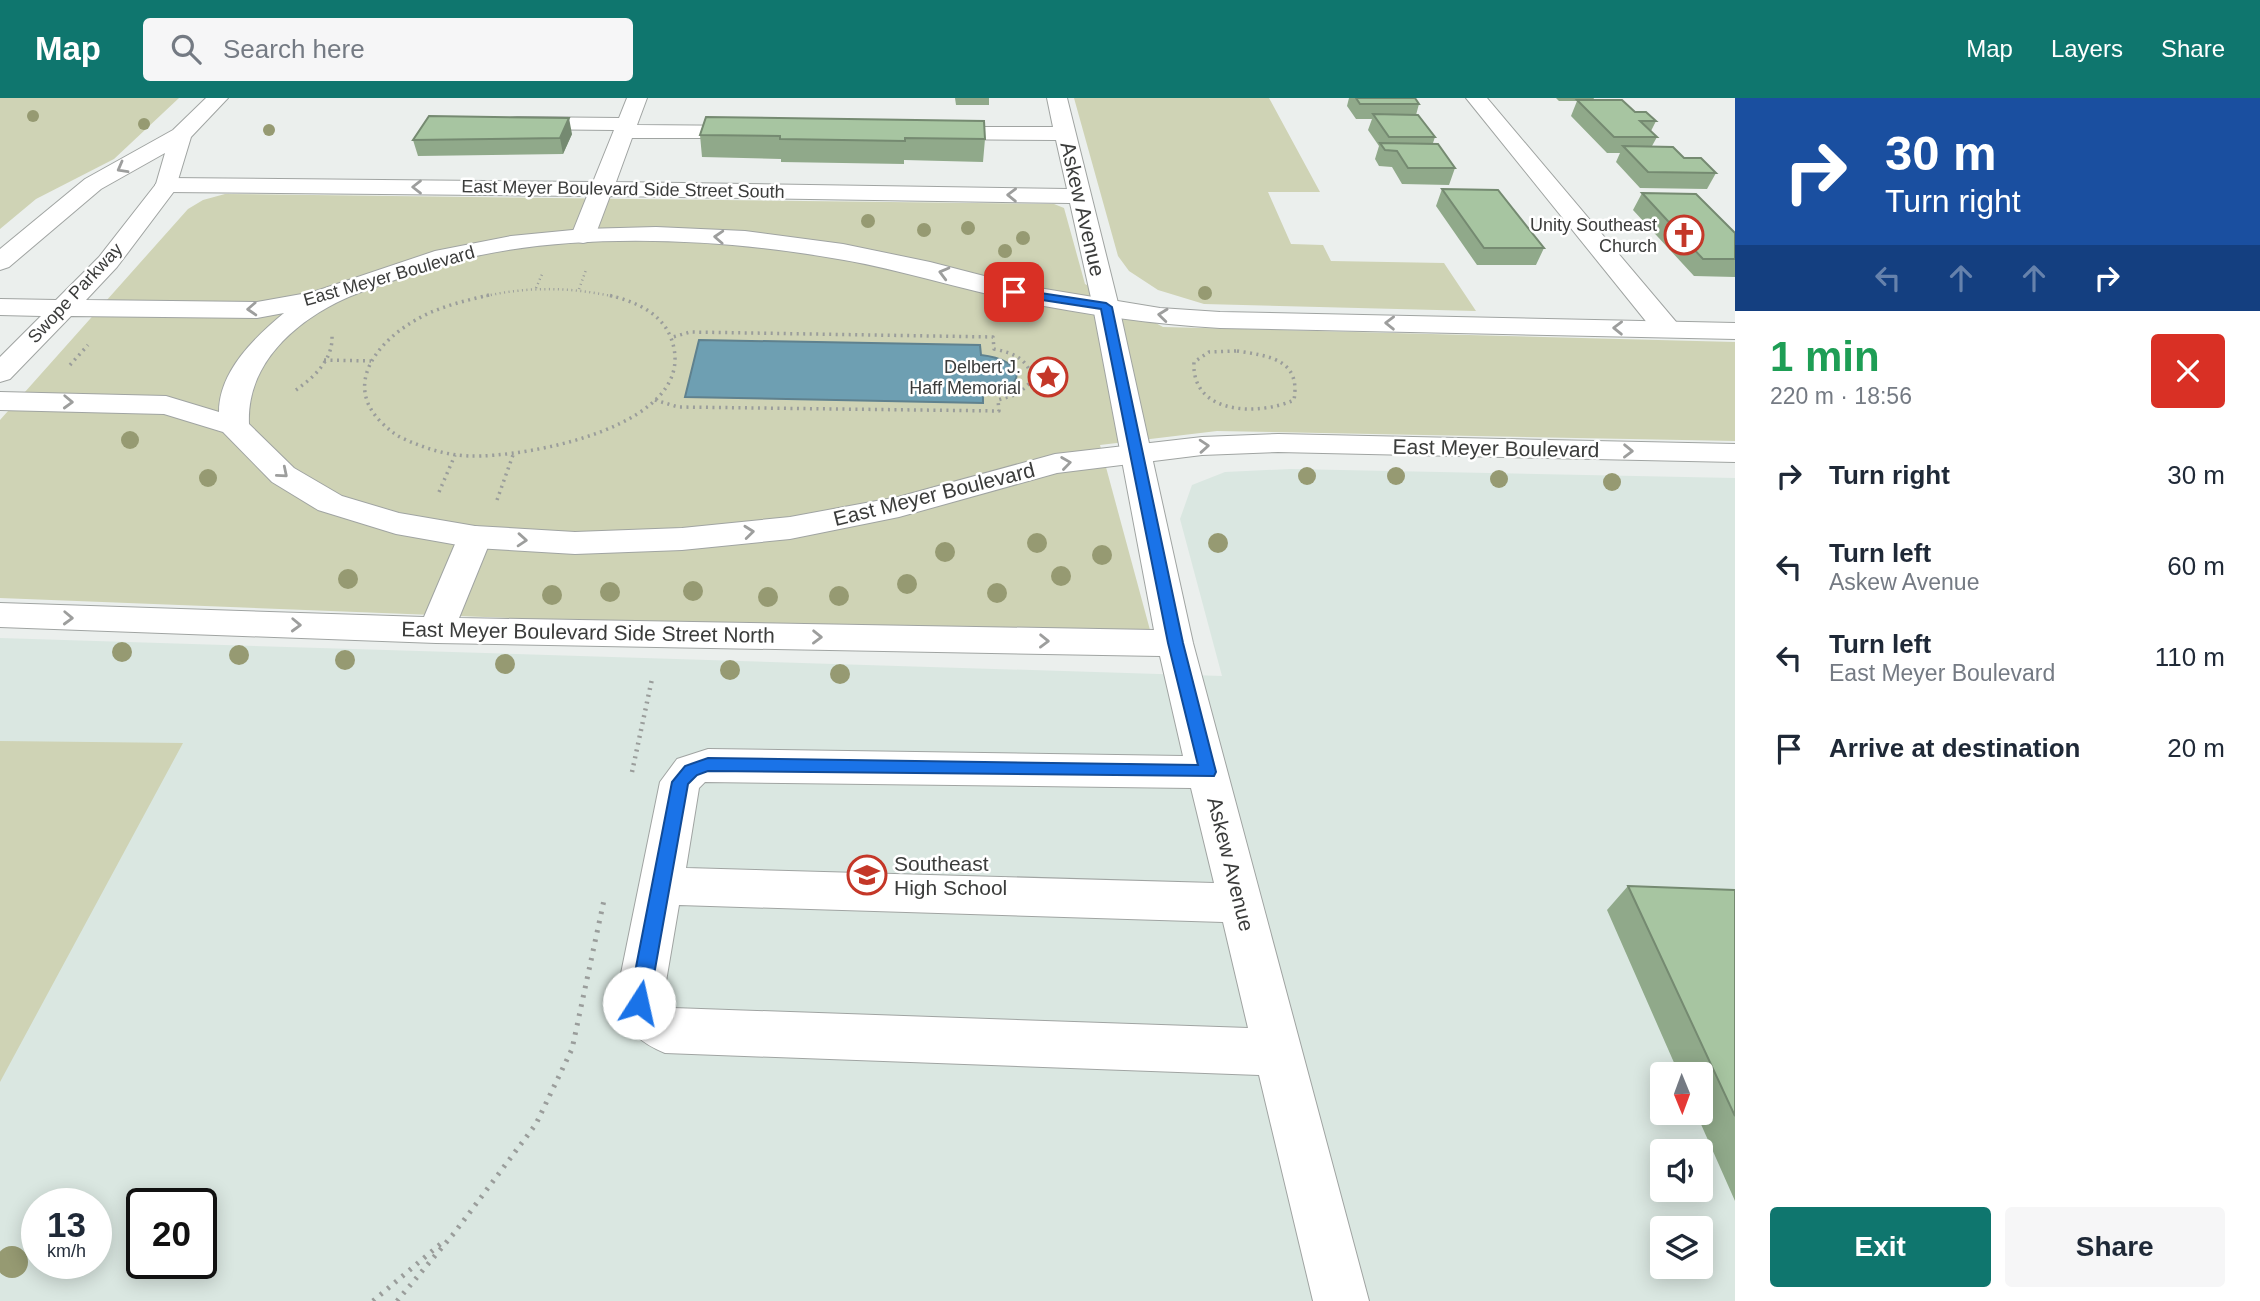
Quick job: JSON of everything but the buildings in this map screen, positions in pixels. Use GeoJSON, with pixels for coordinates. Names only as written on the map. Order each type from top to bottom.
{"type":"FeatureCollection","features":[{"type":"Feature","properties":{"kind":"main road","name":"Swope Parkway"},"geometry":{"type":"LineString","coordinates":[[0,262],[93,184],[181,135],[218,98]]}},
{"type":"Feature","properties":{"kind":"main road"},"geometry":{"type":"LineString","coordinates":[[583,236],[637,98]]}},
{"type":"Feature","properties":{"kind":"main road","name":"Askew Avenue"},"geometry":{"type":"LineString","coordinates":[[1057,98],[1106,307],[1175,643],[1341,1301]]}},
{"type":"Feature","properties":{"kind":"main road"},"geometry":{"type":"LineString","coordinates":[[1476,98],[1667,329]]}},
{"type":"Feature","properties":{"kind":"main road"},"geometry":{"type":"LineString","coordinates":[[493,123],[778,132]]}},
{"type":"Feature","properties":{"kind":"main road"},"geometry":{"type":"LineString","coordinates":[[915,133],[1066,134]]}},
{"type":"Feature","properties":{"kind":"main road","name":"Swope Parkway"},"geometry":{"type":"LineString","coordinates":[[0,373],[108,262],[167,186],[181,135]]}},
{"type":"Feature","properties":{"kind":"main road","name":"East Meyer Boulevard Side Street South"},"geometry":{"type":"LineString","coordinates":[[167,186],[601,188],[1080,196]]}},
{"type":"Feature","properties":{"kind":"main road","name":"East Meyer Boulevard"},"geometry":{"type":"LineString","coordinates":[[0,307],[257,310],[319,299],[444,256],[511,243],[583,236],[656,234],[745,238],[843,251],[1014,292],[1160,316],[1220,320],[1735,331]]}},
{"type":"Feature","properties":{"kind":"main road"},"geometry":{"type":"LineString","coordinates":[[234,426],[234,399],[244,375],[269,340],[319,299]]}},
{"type":"Feature","properties":{"kind":"main road","name":"East Meyer Boulevard"},"geometry":{"type":"LineString","coordinates":[[0,401],[166,405],[234,426],[283,475],[330,503],[396,523],[475,537],[575,543],[682,539],[790,528],[899,508],[1055,464],[1202,446],[1278,443],[1735,453]]}},
{"type":"Feature","properties":{"kind":"main road"},"geometry":{"type":"LineString","coordinates":[[436,630],[475,537]]}},
{"type":"Feature","properties":{"kind":"main road","name":"East Meyer Boulevard Side Street North"},"geometry":{"type":"LineString","coordinates":[[0,615],[436,630],[1175,643]]}},
{"type":"Feature","properties":{"kind":"main road"},"geometry":{"type":"LineString","coordinates":[[1208,772],[708,765],[691,770],[680,782],[639,1003],[649,1019],[665,1030],[1278,1052]]}},
{"type":"Feature","properties":{"kind":"main road"},"geometry":{"type":"LineString","coordinates":[[660,886],[1241,903]]}},
{"type":"Feature","properties":{"kind":"path"},"geometry":{"type":"LineString","coordinates":[[536,288],[579,289],[611,295],[638,305],[660,319],[673,337],[677,357],[671,379],[655,400],[629,420],[596,437],[556,449],[513,455],[455,455],[415,445],[385,429],[367,408],[363,384],[371,361],[387,342],[409,324],[437,310],[480,296],[536,288]]}},
{"type":"Feature","properties":{"kind":"path"},"geometry":{"type":"LineString","coordinates":[[655,400],[678,407],[999,411],[998,400],[1018,394],[1032,381],[1032,374],[1025,361],[1009,352],[994,349],[993,337],[690,332],[673,337]]}},
{"type":"Feature","properties":{"kind":"path"},"geometry":{"type":"LineString","coordinates":[[296,390],[313,379],[333,346],[331,333]]}},
{"type":"Feature","properties":{"kind":"path"},"geometry":{"type":"LineString","coordinates":[[63,373],[92,340]]}},
{"type":"Feature","properties":{"kind":"path"},"geometry":{"type":"LineString","coordinates":[[1237,351],[1277,360],[1294,372],[1299,386],[1294,400],[1276,408],[1251,410],[1222,405],[1198,390],[1191,376],[1194,362],[1209,352],[1237,351]]}},
{"type":"Feature","properties":{"kind":"path"},"geometry":{"type":"LineString","coordinates":[[324,360],[371,361]]}},
{"type":"Feature","properties":{"kind":"path"},"geometry":{"type":"LineString","coordinates":[[434,503],[455,455]]}},
{"type":"Feature","properties":{"kind":"path"},"geometry":{"type":"LineString","coordinates":[[496,501],[513,455]]}},
{"type":"Feature","properties":{"kind":"path"},"geometry":{"type":"LineString","coordinates":[[629,785],[652,679]]}},
{"type":"Feature","properties":{"kind":"path"},"geometry":{"type":"LineString","coordinates":[[397,1301],[455,1232],[536,1124],[572,1049],[606,890]]}},
{"type":"Feature","properties":{"kind":"path"},"geometry":{"type":"LineString","coordinates":[[373,1301],[455,1232]]}},
{"type":"Feature","properties":{"kind":"shaded area","name":"Southeast High School"},"geometry":{"type":"Polygon","coordinates":[[[1291,469],[1735,478],[1735,1301],[0,1301],[0,638],[1222,676],[1180,519],[1192,485],[1225,472],[1291,469]]]}},
{"type":"Feature","properties":{"kind":"green space"},"geometry":{"type":"Polygon","coordinates":[[[0,98],[179,98],[114,159],[36,199],[0,229],[0,98]]]}},
{"type":"Feature","properties":{"kind":"green space"},"geometry":{"type":"Polygon","coordinates":[[[1074,98],[1269,98],[1320,192],[1268,192],[1291,244],[1323,245],[1331,261],[1444,263],[1476,311],[1204,304],[1158,290],[1129,271],[1118,256],[1074,98]]]}},
{"type":"Feature","properties":{"kind":"green space"},"geometry":{"type":"Polygon","coordinates":[[[225,194],[1054,204],[1064,208],[1085,284],[1163,327],[1735,342],[1735,441],[1217,431],[1100,445],[1150,630],[1122,642],[0,598],[0,420],[188,209],[203,200],[225,194]]]}},
{"type":"Feature","properties":{"kind":"green space"},"geometry":{"type":"Polygon","coordinates":[[[0,741],[183,743],[0,1082],[0,741]]]}},
{"type":"Feature","properties":{"kind":"water"},"geometry":{"type":"Polygon","coordinates":[[[699,340],[980,345],[981,355],[1007,362],[1016,374],[1015,380],[1009,386],[983,393],[983,403],[685,397],[699,340]]]}},
{"type":"Feature","properties":{"kind":"place","name":"Unity Southeast Church"},"geometry":{"type":"Point","coordinates":[1684,235]}},
{"type":"Feature","properties":{"kind":"place","name":"Delbert J. Haff Memorial"},"geometry":{"type":"Point","coordinates":[1048,377]}},
{"type":"Feature","properties":{"kind":"place","name":"Southeast High School"},"geometry":{"type":"Point","coordinates":[867,875]}},
{"type":"Feature","properties":{"kind":"route"},"geometry":{"type":"LineString","coordinates":[[639,1003],[680,782],[691,770],[708,765],[1208,772],[1175,643],[1106,307],[1014,292]]}}]}
